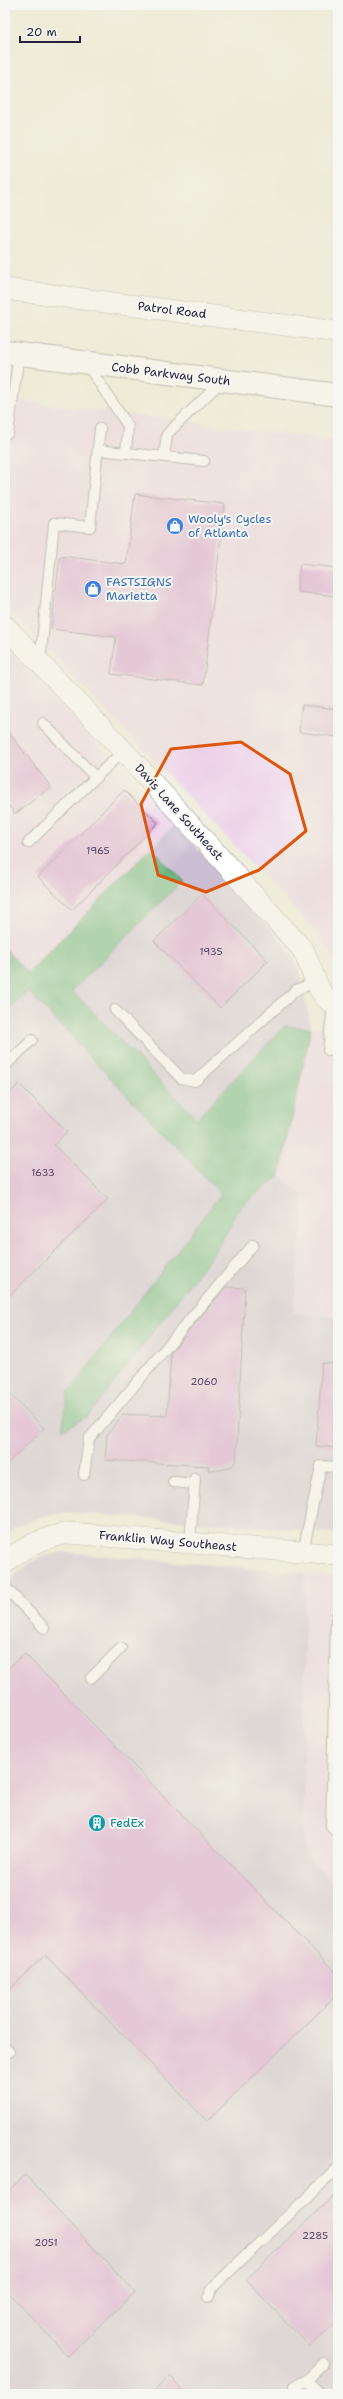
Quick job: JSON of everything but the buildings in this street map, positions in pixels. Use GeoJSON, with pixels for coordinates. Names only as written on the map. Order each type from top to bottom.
{"type":"FeatureCollection","features":[{"type":"Feature","properties":{"kind":"main road","name":"Cobb Parkway South"},"geometry":{"type":"LineString","coordinates":[[12,353],[338,395]]}},
{"type":"Feature","properties":{"kind":"street","name":"Patrol Road"},"geometry":{"type":"LineString","coordinates":[[5,289],[338,332]]}},
{"type":"Feature","properties":{"kind":"street","name":"Davis Lane Southeast"},"geometry":{"type":"LineString","coordinates":[[5,626],[123,751],[304,950],[311,965],[315,982],[323,995],[336,1005]]}},
{"type":"Feature","properties":{"kind":"street","name":"Franklin Way Southeast"},"geometry":{"type":"LineString","coordinates":[[5,1562],[16,1553],[35,1543],[69,1533],[338,1555]]}},
{"type":"Feature","properties":{"kind":"lane"},"geometry":{"type":"LineString","coordinates":[[5,433],[8,434],[12,353]]}},
{"type":"Feature","properties":{"kind":"lane"},"geometry":{"type":"LineString","coordinates":[[86,363],[128,426],[126,453]]}},
{"type":"Feature","properties":{"kind":"lane"},"geometry":{"type":"LineString","coordinates":[[164,457],[167,434],[223,380]]}},
{"type":"Feature","properties":{"kind":"lane"},"geometry":{"type":"LineString","coordinates":[[40,663],[54,523],[90,527],[100,428]]}},
{"type":"Feature","properties":{"kind":"lane"},"geometry":{"type":"LineString","coordinates":[[98,450],[204,461]]}},
{"type":"Feature","properties":{"kind":"lane"},"geometry":{"type":"LineString","coordinates":[[43,723],[96,777]]}},
{"type":"Feature","properties":{"kind":"lane"},"geometry":{"type":"LineString","coordinates":[[28,843],[123,751]]}},
{"type":"Feature","properties":{"kind":"lane"},"geometry":{"type":"LineString","coordinates":[[115,1010],[181,1078],[195,1081],[296,990],[315,982]]}},
{"type":"Feature","properties":{"kind":"lane"},"geometry":{"type":"LineString","coordinates":[[328,1050],[336,1005]]}},
{"type":"Feature","properties":{"kind":"lane"},"geometry":{"type":"LineString","coordinates":[[5,1066],[32,1040]]}},
{"type":"Feature","properties":{"kind":"lane"},"geometry":{"type":"LineString","coordinates":[[84,1475],[90,1439],[253,1245]]}},
{"type":"Feature","properties":{"kind":"lane"},"geometry":{"type":"LineString","coordinates":[[303,1552],[321,1466],[338,1467]]}},
{"type":"Feature","properties":{"kind":"lane"},"geometry":{"type":"LineString","coordinates":[[173,1482],[194,1481],[190,1543]]}},
{"type":"Feature","properties":{"kind":"lane"},"geometry":{"type":"LineString","coordinates":[[5,1588],[44,1628]]}},
{"type":"Feature","properties":{"kind":"lane"},"geometry":{"type":"LineString","coordinates":[[338,1617],[336,1617],[331,1826],[338,1833]]}},
{"type":"Feature","properties":{"kind":"lane"},"geometry":{"type":"LineString","coordinates":[[91,1678],[121,1648]]}},
{"type":"Feature","properties":{"kind":"lane"},"geometry":{"type":"LineString","coordinates":[[208,2298],[213,2287],[338,2168]]}},
{"type":"Feature","properties":{"kind":"lane"},"geometry":{"type":"LineString","coordinates":[[295,2386],[307,2380],[324,2363]]}},
{"type":"Feature","properties":{"kind":"lane"},"geometry":{"type":"LineString","coordinates":[[307,2380],[320,2394]]}},
{"type":"Feature","properties":{"kind":"highlighted area"},"geometry":{"type":"Polygon","coordinates":[[[241,742],[290,774],[306,831],[259,870],[206,892],[158,875],[141,804],[171,749],[241,742]]]}},
{"type":"Feature","properties":{"kind":"shaded area"},"geometry":{"type":"Polygon","coordinates":[[[5,399],[338,441],[338,977],[334,959],[312,927],[5,605],[5,399]]]}},
{"type":"Feature","properties":{"kind":"shaded area"},"geometry":{"type":"Polygon","coordinates":[[[5,647],[175,824],[28,973],[5,949],[5,647]]]}},
{"type":"Feature","properties":{"kind":"shaded area"},"geometry":{"type":"Polygon","coordinates":[[[175,824],[286,946],[300,973],[311,1028],[284,1026],[197,1119],[72,991],[182,881],[151,848],[175,824]]]}},
{"type":"Feature","properties":{"kind":"shaded area"},"geometry":{"type":"Polygon","coordinates":[[[28,991],[221,1194],[68,1393],[217,1249],[241,1206],[280,1175],[304,1197],[294,1313],[338,1317],[338,1533],[75,1513],[46,1515],[15,1527],[5,1537],[5,1013],[28,991]]]}},
{"type":"Feature","properties":{"kind":"shaded area"},"geometry":{"type":"Polygon","coordinates":[[[338,1024],[338,1317],[294,1314],[304,1197],[280,1175],[311,1028],[338,1024]]]}},
{"type":"Feature","properties":{"kind":"shaded area"},"geometry":{"type":"Polygon","coordinates":[[[62,1552],[305,1573],[304,1853],[338,1889],[338,2394],[5,2394],[5,1586],[21,1570],[38,1558],[62,1552]]]}},
{"type":"Feature","properties":{"kind":"shaded area"},"geometry":{"type":"Polygon","coordinates":[[[305,1573],[338,1576],[338,1889],[304,1853],[305,1573]]]}},
{"type":"Feature","properties":{"kind":"green space"},"geometry":{"type":"Polygon","coordinates":[[[151,848],[182,881],[72,991],[197,1119],[284,1026],[311,1028],[280,1175],[241,1206],[217,1249],[88,1416],[62,1430],[68,1393],[221,1194],[28,991],[5,1013],[5,949],[28,973],[151,848]]]}},
{"type":"Feature","properties":{"kind":"place","name":"Wooly's Cycles of Atlanta"},"geometry":{"type":"Point","coordinates":[175,526]}},
{"type":"Feature","properties":{"kind":"place","name":"FASTSIGNS Marietta"},"geometry":{"type":"Point","coordinates":[93,589]}},
{"type":"Feature","properties":{"kind":"place","name":"FedEx"},"geometry":{"type":"Point","coordinates":[97,1823]}}]}
